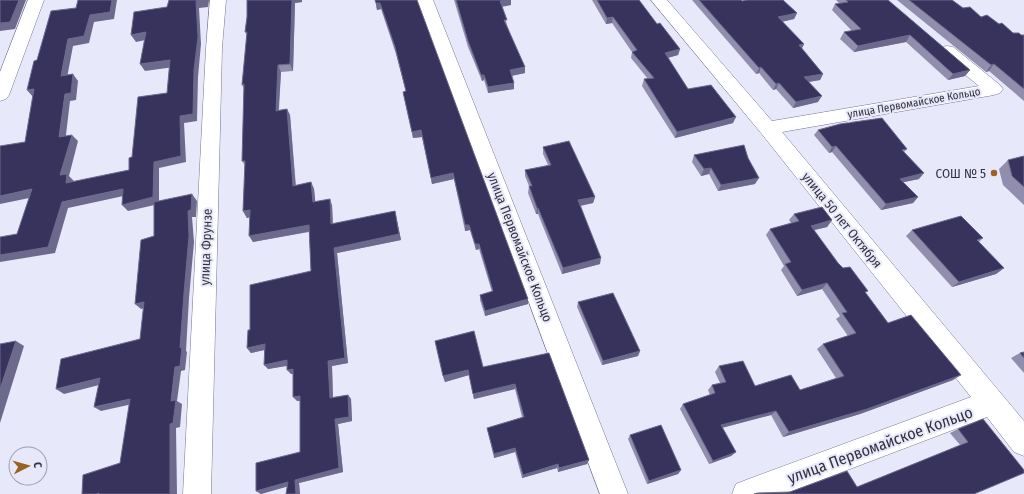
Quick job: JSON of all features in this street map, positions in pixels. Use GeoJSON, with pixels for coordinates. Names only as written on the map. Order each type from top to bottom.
{"type":"FeatureCollection","features":[{"type":"Feature","properties":{"kind":"street"},"geometry":{"type":"LineString","coordinates":[[0,95],[36,0]]}},
{"type":"Feature","properties":{"kind":"street","name":"улица Фрунзе"},"geometry":{"type":"LineString","coordinates":[[197,494],[214,48],[218,0]]}},
{"type":"Feature","properties":{"kind":"street","name":"улица Первомайское Кольцо"},"geometry":{"type":"LineString","coordinates":[[425,0],[614,494]]}},
{"type":"Feature","properties":{"kind":"street","name":"улица 50 лет Октября"},"geometry":{"type":"LineString","coordinates":[[659,0],[768,128],[1024,442]]}},
{"type":"Feature","properties":{"kind":"street","name":"улица Первомайское Кольцо"},"geometry":{"type":"LineString","coordinates":[[768,128],[994,89],[934,40]]}},
{"type":"Feature","properties":{"kind":"street","name":"улица Первомайское Кольцо"},"geometry":{"type":"LineString","coordinates":[[746,494],[991,403]]}},
{"type":"Feature","properties":{"kind":"building"},"geometry":{"type":"Polygon","coordinates":[[[0,0],[19,0],[10,22],[0,23],[0,0]]]}},
{"type":"Feature","properties":{"kind":"building"},"geometry":{"type":"Polygon","coordinates":[[[78,0],[112,0],[110,12],[90,15],[84,36],[68,39],[61,76],[73,74],[71,93],[65,94],[59,137],[72,135],[60,175],[67,174],[66,183],[129,170],[129,158],[132,157],[138,97],[167,93],[170,60],[140,64],[146,32],[131,35],[134,12],[167,7],[169,0],[203,0],[196,1],[198,37],[194,70],[193,114],[180,116],[181,156],[154,162],[153,197],[122,205],[123,189],[62,202],[48,247],[0,255],[0,237],[17,234],[32,189],[0,196],[0,146],[25,142],[34,89],[27,90],[34,61],[37,60],[51,11],[76,8],[78,0]]]}},
{"type":"Feature","properties":{"kind":"building"},"geometry":{"type":"Polygon","coordinates":[[[247,0],[292,0],[290,64],[278,65],[276,111],[287,109],[293,186],[311,182],[313,202],[330,199],[331,224],[395,211],[399,234],[334,248],[345,358],[328,361],[330,398],[348,395],[349,417],[335,419],[339,468],[295,480],[296,494],[286,494],[288,482],[256,491],[256,463],[300,452],[300,396],[293,397],[293,369],[287,370],[287,360],[264,365],[265,344],[247,348],[248,330],[250,330],[250,285],[311,271],[309,225],[249,236],[250,210],[243,211],[245,161],[242,161],[244,84],[242,85],[247,32],[245,32],[247,0]]]}},
{"type":"Feature","properties":{"kind":"building"},"geometry":{"type":"Polygon","coordinates":[[[375,0],[417,0],[528,299],[485,311],[480,295],[493,291],[479,244],[475,244],[469,225],[465,225],[453,173],[431,178],[421,130],[412,132],[403,92],[406,91],[395,47],[380,3],[376,3],[375,0]]]}},
{"type":"Feature","properties":{"kind":"building"},"geometry":{"type":"Polygon","coordinates":[[[456,0],[507,0],[500,1],[507,20],[504,20],[525,67],[510,70],[514,83],[488,87],[484,75],[481,75],[468,41],[456,0]]]}},
{"type":"Feature","properties":{"kind":"building"},"geometry":{"type":"Polygon","coordinates":[[[597,0],[639,0],[657,24],[660,23],[680,49],[665,53],[688,89],[711,85],[736,117],[677,132],[644,79],[654,78],[632,52],[637,50],[613,17],[607,18],[597,0]]]}},
{"type":"Feature","properties":{"kind":"building"},"geometry":{"type":"Polygon","coordinates":[[[699,0],[783,0],[797,13],[778,17],[804,44],[799,45],[823,74],[804,77],[822,96],[796,102],[779,83],[776,84],[761,67],[759,68],[699,0]]]}},
{"type":"Feature","properties":{"kind":"building"},"geometry":{"type":"Polygon","coordinates":[[[846,0],[888,0],[970,70],[953,74],[910,35],[858,46],[844,32],[861,29],[835,4],[848,2],[846,0]]]}},
{"type":"Feature","properties":{"kind":"building"},"geometry":{"type":"Polygon","coordinates":[[[909,0],[952,0],[963,8],[970,7],[981,17],[987,15],[999,24],[1002,23],[1013,33],[1024,35],[1024,89],[994,64],[991,65],[909,0]]]}},
{"type":"Feature","properties":{"kind":"building"},"geometry":{"type":"Polygon","coordinates":[[[882,118],[907,149],[902,150],[924,173],[900,179],[918,197],[886,204],[836,146],[832,147],[818,130],[840,124],[882,118]]]}},
{"type":"Feature","properties":{"kind":"building"},"geometry":{"type":"Polygon","coordinates":[[[569,141],[595,197],[578,200],[601,258],[563,268],[537,208],[529,186],[532,186],[525,170],[551,165],[543,147],[569,141]]]}},
{"type":"Feature","properties":{"kind":"building"},"geometry":{"type":"Polygon","coordinates":[[[744,145],[748,158],[759,178],[721,185],[711,168],[704,169],[694,155],[744,145]]]}},
{"type":"Feature","properties":{"kind":"building"},"geometry":{"type":"Polygon","coordinates":[[[1024,156],[1024,187],[1012,176],[1008,160],[1024,156]]]}},
{"type":"Feature","properties":{"kind":"building"},"geometry":{"type":"Polygon","coordinates":[[[192,194],[191,210],[188,211],[189,236],[180,348],[182,347],[180,366],[175,367],[171,401],[176,400],[173,423],[170,424],[170,494],[82,494],[83,475],[120,463],[130,399],[94,407],[100,378],[56,389],[61,359],[140,339],[144,302],[135,304],[141,240],[154,236],[154,202],[192,194]]]}},
{"type":"Feature","properties":{"kind":"building"},"geometry":{"type":"Polygon","coordinates":[[[822,207],[832,220],[811,226],[838,263],[843,268],[850,267],[868,291],[865,292],[888,323],[911,315],[961,375],[867,409],[789,432],[776,411],[721,425],[736,452],[713,461],[683,404],[715,393],[712,385],[726,382],[719,366],[743,361],[755,386],[791,375],[800,390],[844,376],[823,344],[856,333],[842,313],[847,312],[827,283],[802,290],[785,264],[791,262],[770,229],[799,221],[794,214],[822,207]]]}},
{"type":"Feature","properties":{"kind":"building"},"geometry":{"type":"Polygon","coordinates":[[[961,216],[983,238],[977,240],[1004,268],[959,282],[912,230],[961,216]]]}},
{"type":"Feature","properties":{"kind":"building"},"geometry":{"type":"Polygon","coordinates":[[[613,293],[640,351],[603,361],[578,302],[613,293]]]}},
{"type":"Feature","properties":{"kind":"building"},"geometry":{"type":"Polygon","coordinates":[[[474,331],[483,367],[549,353],[589,460],[559,468],[558,464],[523,475],[515,448],[494,454],[487,428],[524,417],[515,384],[473,394],[468,370],[443,376],[435,341],[474,331]]]}},
{"type":"Feature","properties":{"kind":"building"},"geometry":{"type":"Polygon","coordinates":[[[16,341],[0,389],[0,344],[16,341]]]}},
{"type":"Feature","properties":{"kind":"building"},"geometry":{"type":"Polygon","coordinates":[[[1024,352],[1024,358],[1020,353],[1024,352]]]}},
{"type":"Feature","properties":{"kind":"building"},"geometry":{"type":"Polygon","coordinates":[[[983,419],[1024,470],[1024,473],[974,494],[754,494],[790,492],[847,471],[857,487],[968,442],[958,429],[983,419]]]}},
{"type":"Feature","properties":{"kind":"building"},"geometry":{"type":"Polygon","coordinates":[[[661,425],[681,470],[649,481],[630,435],[661,425]]]}},
{"type":"Feature","properties":{"kind":"place","name":"СОШ № 5"},"geometry":{"type":"Point","coordinates":[994,173]}}]}
